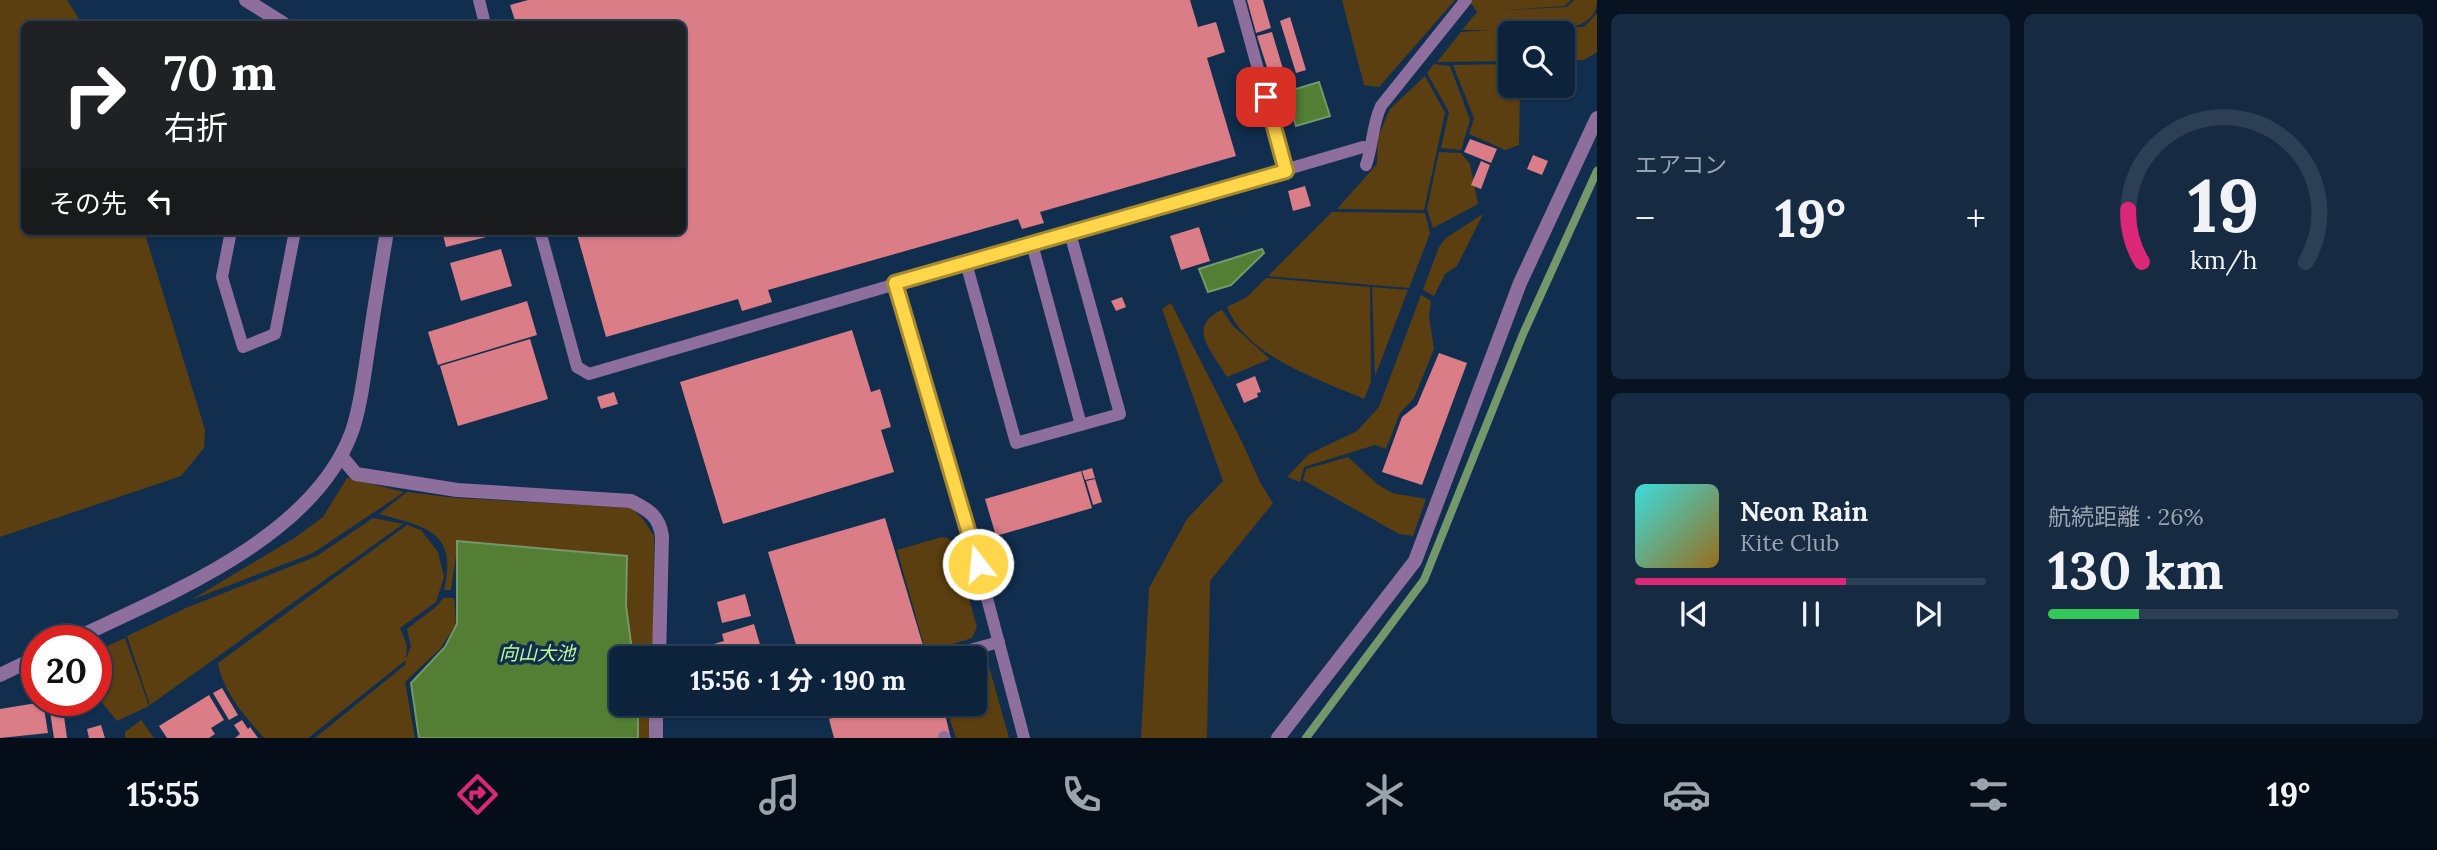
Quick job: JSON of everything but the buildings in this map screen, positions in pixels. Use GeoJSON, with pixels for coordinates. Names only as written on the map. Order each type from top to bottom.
{"type":"FeatureCollection","features":[{"type":"Feature","properties":{"kind":"street"},"geometry":{"type":"LineString","coordinates":[[246,0],[279,21]]}},
{"type":"Feature","properties":{"kind":"street"},"geometry":{"type":"LineString","coordinates":[[1278,738],[1415,561],[1520,283],[1597,118]]}},
{"type":"Feature","properties":{"kind":"street"},"geometry":{"type":"LineString","coordinates":[[104,625],[192,583],[272,533],[300,509],[341,456],[351,434],[359,404],[386,235]]}},
{"type":"Feature","properties":{"kind":"street"},"geometry":{"type":"LineString","coordinates":[[341,456],[356,474],[457,490],[631,501],[646,508],[660,523],[662,536],[659,646]]}},
{"type":"Feature","properties":{"kind":"street"},"geometry":{"type":"LineString","coordinates":[[392,466],[400,481]]}},
{"type":"Feature","properties":{"kind":"street"},"geometry":{"type":"LineString","coordinates":[[0,675],[21,665]]}},
{"type":"Feature","properties":{"kind":"street"},"geometry":{"type":"LineString","coordinates":[[656,716],[656,738]]}},
{"type":"Feature","properties":{"kind":"lane"},"geometry":{"type":"LineString","coordinates":[[479,0],[484,21]]}},
{"type":"Feature","properties":{"kind":"lane"},"geometry":{"type":"LineString","coordinates":[[1239,0],[1286,171]]}},
{"type":"Feature","properties":{"kind":"lane"},"geometry":{"type":"LineString","coordinates":[[1366,165],[1372,149],[1374,121],[1381,106],[1466,0]]}},
{"type":"Feature","properties":{"kind":"lane"},"geometry":{"type":"LineString","coordinates":[[541,235],[577,368],[589,374],[1363,147]]}},
{"type":"Feature","properties":{"kind":"lane"},"geometry":{"type":"LineString","coordinates":[[965,263],[1016,443],[1121,414],[1070,233]]}},
{"type":"Feature","properties":{"kind":"lane"},"geometry":{"type":"LineString","coordinates":[[230,235],[222,277],[243,347],[275,334],[294,235]]}},
{"type":"Feature","properties":{"kind":"lane"},"geometry":{"type":"LineString","coordinates":[[1032,244],[1081,425]]}},
{"type":"Feature","properties":{"kind":"lane"},"geometry":{"type":"LineString","coordinates":[[895,283],[978,564],[1024,738]]}},
{"type":"Feature","properties":{"kind":"lane"},"geometry":{"type":"LineString","coordinates":[[984,646],[999,642]]}},
{"type":"Feature","properties":{"kind":"shaded area"},"geometry":{"type":"Polygon","coordinates":[[[0,0],[67,0],[80,21],[21,21],[21,235],[145,235],[205,430],[204,448],[181,476],[0,537],[0,0]]]}},
{"type":"Feature","properties":{"kind":"shaded area"},"geometry":{"type":"Polygon","coordinates":[[[1342,0],[1455,0],[1379,87],[1364,85],[1342,0]]]}},
{"type":"Feature","properties":{"kind":"shaded area"},"geometry":{"type":"Polygon","coordinates":[[[1469,0],[1571,0],[1565,6],[1491,11],[1567,7],[1574,0],[1597,0],[1590,18],[1575,26],[1575,21],[1498,21],[1498,61],[1437,62],[1461,32],[1489,30],[1462,30],[1477,12],[1469,0]]]}},
{"type":"Feature","properties":{"kind":"shaded area"},"geometry":{"type":"Polygon","coordinates":[[[1597,13],[1597,52],[1584,60],[1575,60],[1575,27],[1584,27],[1597,13]]]}},
{"type":"Feature","properties":{"kind":"shaded area"},"geometry":{"type":"Polygon","coordinates":[[[1434,64],[1450,66],[1470,120],[1461,150],[1441,148],[1449,112],[1427,73],[1434,64]]]}},
{"type":"Feature","properties":{"kind":"shaded area"},"geometry":{"type":"Polygon","coordinates":[[[1498,64],[1498,98],[1520,98],[1519,145],[1505,150],[1469,134],[1474,118],[1453,65],[1498,64]]]}},
{"type":"Feature","properties":{"kind":"shaded area"},"geometry":{"type":"Polygon","coordinates":[[[1425,76],[1445,113],[1424,210],[1337,209],[1377,164],[1378,137],[1390,109],[1425,76]]]}},
{"type":"Feature","properties":{"kind":"shaded area"},"geometry":{"type":"Polygon","coordinates":[[[1439,152],[1461,153],[1470,164],[1478,204],[1433,228],[1427,209],[1439,152]]]}},
{"type":"Feature","properties":{"kind":"shaded area"},"geometry":{"type":"Polygon","coordinates":[[[1332,212],[1425,213],[1430,233],[1409,288],[1268,276],[1332,212]]]}},
{"type":"Feature","properties":{"kind":"shaded area"},"geometry":{"type":"Polygon","coordinates":[[[1483,214],[1457,266],[1445,274],[1434,296],[1423,290],[1439,247],[1446,238],[1483,214]]]}},
{"type":"Feature","properties":{"kind":"shaded area"},"geometry":{"type":"Polygon","coordinates":[[[1266,278],[1370,287],[1371,382],[1364,399],[1306,374],[1267,353],[1250,340],[1237,324],[1227,307],[1247,297],[1266,278]]]}},
{"type":"Feature","properties":{"kind":"shaded area"},"geometry":{"type":"Polygon","coordinates":[[[1372,287],[1408,290],[1375,376],[1372,287]]]}},
{"type":"Feature","properties":{"kind":"shaded area"},"geometry":{"type":"Polygon","coordinates":[[[1421,295],[1431,301],[1429,317],[1434,349],[1414,398],[1400,413],[1386,449],[1375,445],[1304,467],[1300,482],[1287,477],[1309,454],[1357,431],[1379,407],[1421,295]]]}},
{"type":"Feature","properties":{"kind":"shaded area"},"geometry":{"type":"Polygon","coordinates":[[[1171,303],[1273,503],[1210,581],[1207,738],[1141,738],[1149,588],[1187,519],[1223,481],[1162,309],[1171,303]]]}},
{"type":"Feature","properties":{"kind":"shaded area"},"geometry":{"type":"Polygon","coordinates":[[[1222,310],[1233,326],[1270,359],[1227,377],[1205,340],[1204,332],[1205,324],[1222,310]]]}},
{"type":"Feature","properties":{"kind":"shaded area"},"geometry":{"type":"Polygon","coordinates":[[[1348,457],[1377,484],[1392,493],[1426,499],[1413,536],[1399,534],[1303,480],[1306,469],[1348,457]]]}},
{"type":"Feature","properties":{"kind":"shaded area"},"geometry":{"type":"Polygon","coordinates":[[[347,478],[404,492],[313,553],[191,600],[296,537],[323,517],[347,478]]]}},
{"type":"Feature","properties":{"kind":"shaded area"},"geometry":{"type":"Polygon","coordinates":[[[407,492],[456,498],[632,508],[654,536],[653,646],[631,646],[626,606],[627,556],[458,541],[451,590],[444,590],[447,570],[442,543],[424,528],[379,514],[407,492]]]}},
{"type":"Feature","properties":{"kind":"shaded area"},"geometry":{"type":"Polygon","coordinates":[[[373,518],[403,524],[150,705],[127,636],[186,608],[317,556],[373,518]]]}},
{"type":"Feature","properties":{"kind":"shaded area"},"geometry":{"type":"Polygon","coordinates":[[[407,525],[421,530],[438,552],[444,577],[436,602],[400,628],[407,645],[406,659],[411,646],[407,629],[437,606],[443,598],[454,598],[456,625],[440,649],[405,682],[415,738],[315,738],[405,665],[406,660],[308,738],[264,738],[230,694],[218,663],[407,525]]]}},
{"type":"Feature","properties":{"kind":"shaded area"},"geometry":{"type":"Polygon","coordinates":[[[942,537],[953,543],[977,627],[972,638],[946,646],[924,646],[897,550],[942,537]]]}},
{"type":"Feature","properties":{"kind":"shaded area"},"geometry":{"type":"Polygon","coordinates":[[[125,638],[149,706],[117,721],[112,715],[112,644],[125,638]]]}},
{"type":"Feature","properties":{"kind":"shaded area"},"geometry":{"type":"Polygon","coordinates":[[[987,662],[1009,738],[956,738],[949,716],[987,716],[987,662]]]}},
{"type":"Feature","properties":{"kind":"shaded area"},"geometry":{"type":"Polygon","coordinates":[[[638,716],[651,716],[650,738],[638,738],[638,716]]]}},
{"type":"Feature","properties":{"kind":"shaded area"},"geometry":{"type":"Polygon","coordinates":[[[141,720],[154,738],[125,738],[125,732],[141,720]]]}},
{"type":"Feature","properties":{"kind":"water"},"geometry":{"type":"Polygon","coordinates":[[[1319,82],[1330,116],[1296,126],[1286,92],[1319,82]]]}},
{"type":"Feature","properties":{"kind":"water"},"geometry":{"type":"Polygon","coordinates":[[[1262,249],[1264,253],[1231,285],[1208,292],[1199,269],[1262,249]]]}},
{"type":"Feature","properties":{"kind":"water","name":"向山大池"},"geometry":{"type":"Polygon","coordinates":[[[457,541],[627,556],[626,606],[631,646],[609,646],[609,716],[638,716],[638,738],[419,738],[411,683],[445,647],[457,624],[457,541]]]}},
{"type":"Feature","properties":{"kind":"waterway"},"geometry":{"type":"LineString","coordinates":[[1306,738],[1424,580],[1523,334],[1597,171]]}},
{"type":"Feature","properties":{"kind":"route"},"geometry":{"type":"LineString","coordinates":[[978,564],[895,283],[1286,171],[1266,97]]}}]}
